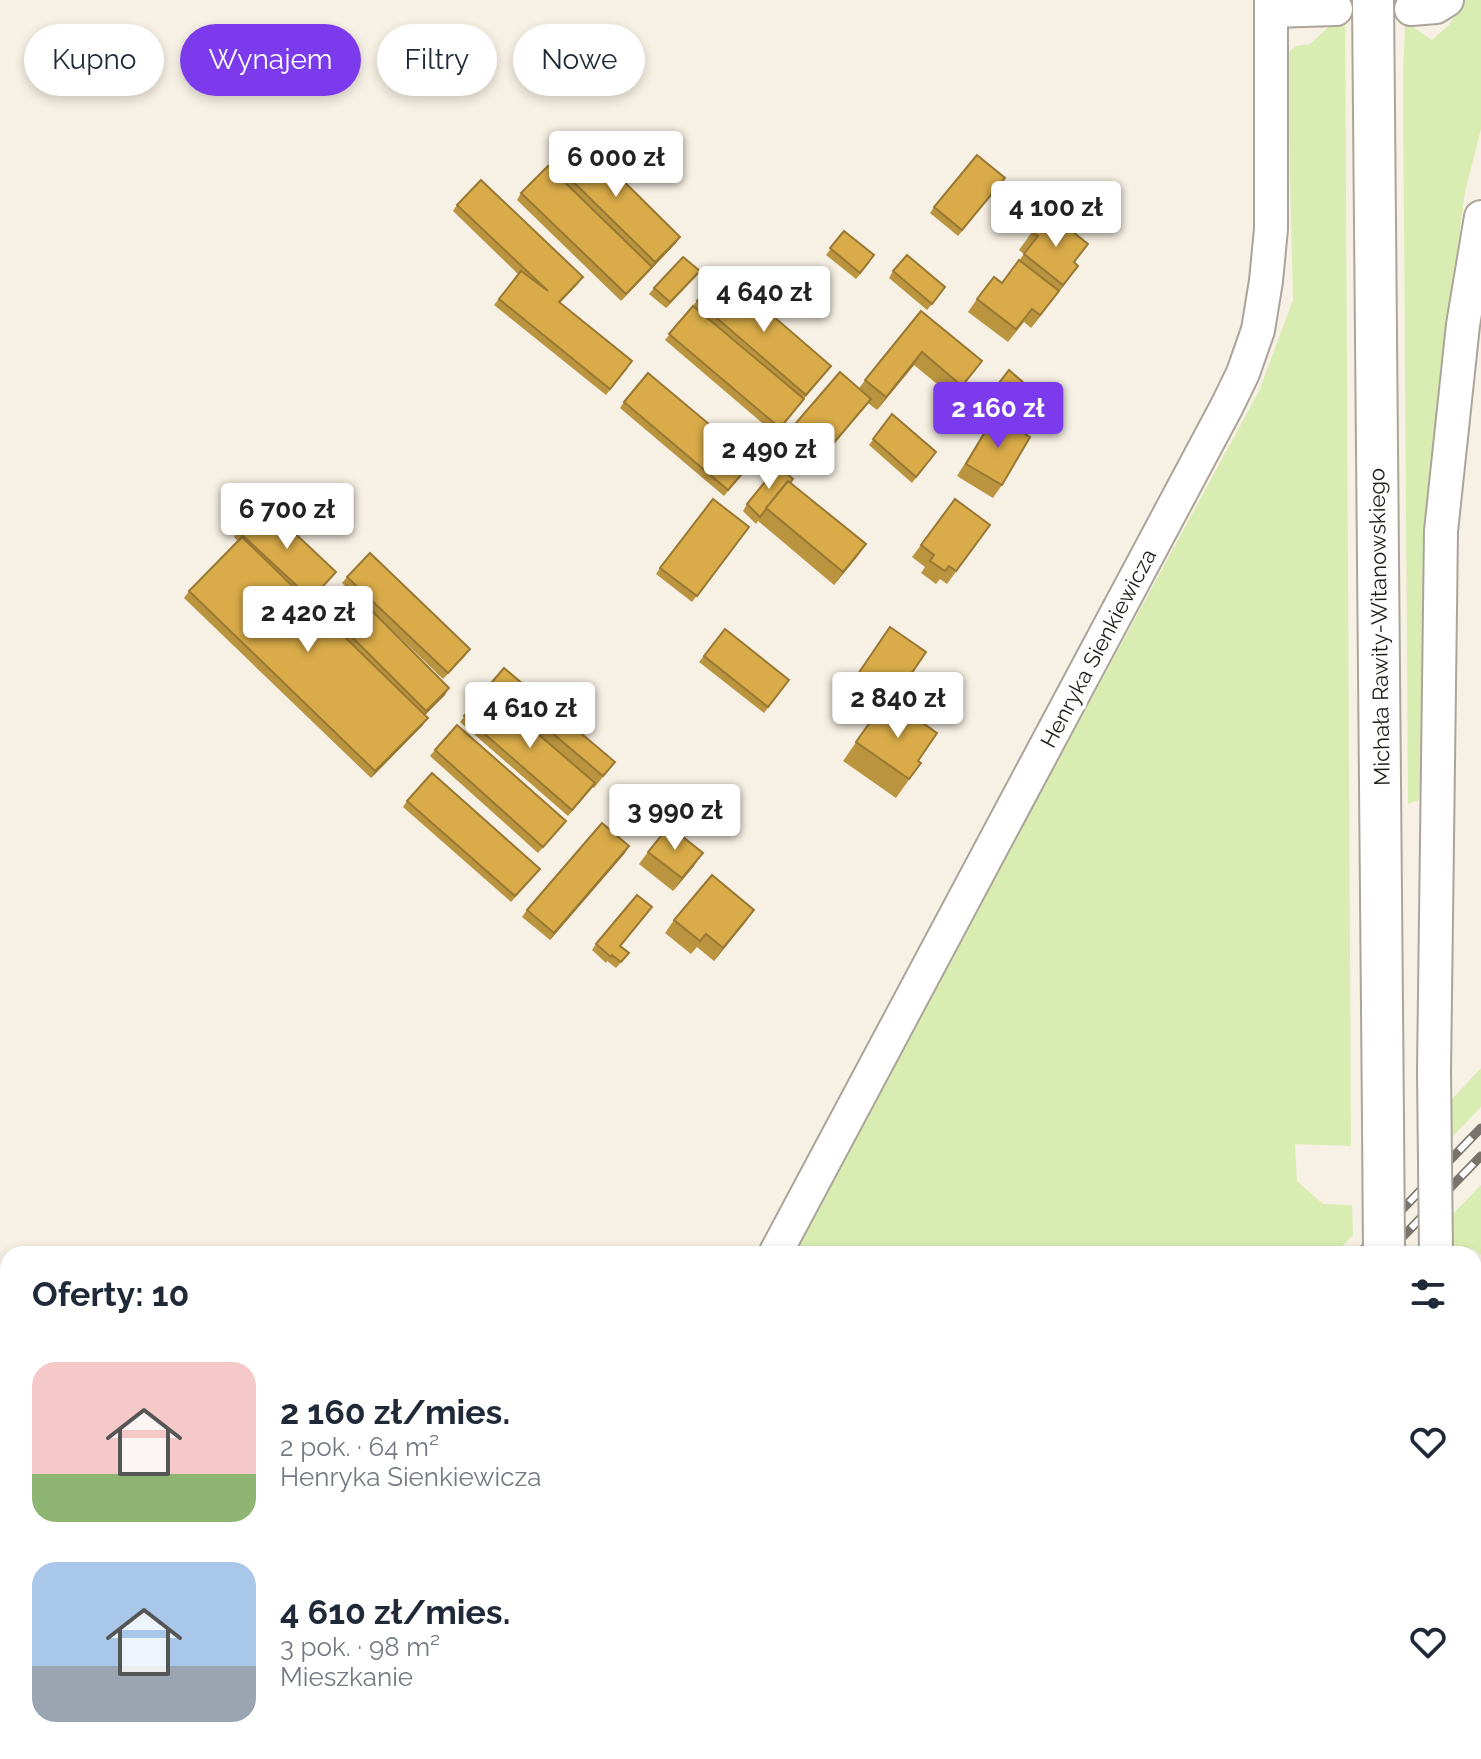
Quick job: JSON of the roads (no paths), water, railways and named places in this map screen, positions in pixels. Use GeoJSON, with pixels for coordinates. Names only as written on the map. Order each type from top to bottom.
{"type":"FeatureCollection","features":[{"type":"Feature","properties":{"kind":"main road","name":"Michała Rawity-Witanowskiego"},"geometry":{"type":"LineString","coordinates":[[1354,5],[1384,1246]]}},
{"type":"Feature","properties":{"kind":"street"},"geometry":{"type":"LineString","coordinates":[[1411,9],[1436,7],[1447,0]]}},
{"type":"Feature","properties":{"kind":"street"},"geometry":{"type":"LineString","coordinates":[[1271,5],[1354,5]]}},
{"type":"Feature","properties":{"kind":"street","name":"Henryka Sienkiewicza"},"geometry":{"type":"LineString","coordinates":[[779,1246],[1243,373],[1258,330],[1271,229],[1271,5]]}},
{"type":"Feature","properties":{"kind":"street"},"geometry":{"type":"LineString","coordinates":[[1436,1246],[1434,1072],[1441,531],[1463,325],[1481,217]]}},
{"type":"Feature","properties":{"kind":"railway"},"geometry":{"type":"LineString","coordinates":[[1367,1246],[1481,1128]]}},
{"type":"Feature","properties":{"kind":"railway"},"geometry":{"type":"LineString","coordinates":[[1394,1246],[1481,1156]]}}]}
